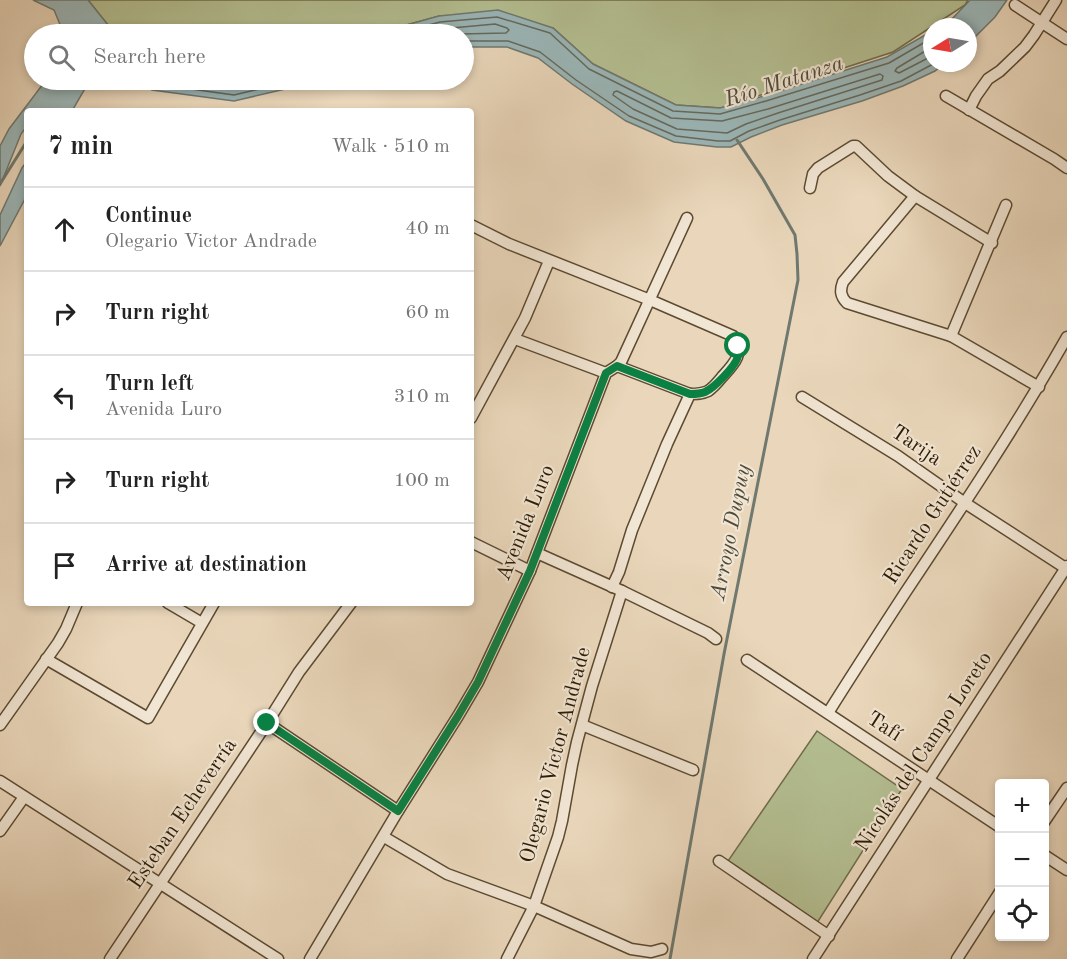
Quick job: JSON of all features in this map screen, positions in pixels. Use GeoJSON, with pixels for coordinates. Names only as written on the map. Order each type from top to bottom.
{"type":"FeatureCollection","features":[{"type":"Feature","properties":{"kind":"street"},"geometry":{"type":"LineString","coordinates":[[969,110],[988,79],[1025,47],[1056,0]]}},
{"type":"Feature","properties":{"kind":"street"},"geometry":{"type":"LineString","coordinates":[[1015,5],[1067,39]]}},
{"type":"Feature","properties":{"kind":"street"},"geometry":{"type":"LineString","coordinates":[[946,96],[1067,168]]}},
{"type":"Feature","properties":{"kind":"street"},"geometry":{"type":"LineString","coordinates":[[810,188],[813,174],[818,168],[856,146],[888,176],[915,196],[992,243]]}},
{"type":"Feature","properties":{"kind":"street"},"geometry":{"type":"LineString","coordinates":[[915,196],[843,282],[840,293],[843,299],[847,303],[951,336],[1039,387]]}},
{"type":"Feature","properties":{"kind":"street"},"geometry":{"type":"LineString","coordinates":[[951,336],[1006,206]]}},
{"type":"Feature","properties":{"kind":"street"},"geometry":{"type":"LineString","coordinates":[[515,339],[606,373],[617,366],[621,362],[687,218]]}},
{"type":"Feature","properties":{"kind":"street"},"geometry":{"type":"LineString","coordinates":[[474,226],[549,261],[650,300],[733,336],[738,346],[735,363],[715,386],[699,394],[690,394],[617,366]]}},
{"type":"Feature","properties":{"kind":"street"},"geometry":{"type":"LineString","coordinates":[[474,413],[515,339],[549,261]]}},
{"type":"Feature","properties":{"kind":"street","name":"Ricardo Gutiérrez"},"geometry":{"type":"LineString","coordinates":[[828,713],[1039,387],[1067,338]]}},
{"type":"Feature","properties":{"kind":"street","name":"Avenida Luro"},"geometry":{"type":"LineString","coordinates":[[310,959],[473,691],[530,571],[606,373]]}},
{"type":"Feature","properties":{"kind":"street","name":"Olegario Victor Andrade"},"geometry":{"type":"LineString","coordinates":[[507,959],[534,906],[560,829],[572,765],[617,589],[619,572],[632,530],[690,394]]}},
{"type":"Feature","properties":{"kind":"street","name":"Tarija"},"geometry":{"type":"LineString","coordinates":[[802,397],[898,456],[965,503],[1066,568]]}},
{"type":"Feature","properties":{"kind":"street"},"geometry":{"type":"LineString","coordinates":[[474,543],[530,571]]}},
{"type":"Feature","properties":{"kind":"street"},"geometry":{"type":"LineString","coordinates":[[537,552],[708,633],[716,639]]}},
{"type":"Feature","properties":{"kind":"street","name":"Nicolás del Campo Loreto"},"geometry":{"type":"LineString","coordinates":[[813,959],[1066,568]]}},
{"type":"Feature","properties":{"kind":"street"},"geometry":{"type":"LineString","coordinates":[[0,725],[66,629],[76,606]]}},
{"type":"Feature","properties":{"kind":"street"},"geometry":{"type":"LineString","coordinates":[[173,606],[202,623]]}},
{"type":"Feature","properties":{"kind":"street"},"geometry":{"type":"LineString","coordinates":[[46,659],[148,718],[212,606]]}},
{"type":"Feature","properties":{"kind":"street","name":"Esteban Echeverría"},"geometry":{"type":"LineString","coordinates":[[110,959],[299,672],[349,606]]}},
{"type":"Feature","properties":{"kind":"street","name":"Tafí"},"geometry":{"type":"LineString","coordinates":[[747,660],[995,824]]}},
{"type":"Feature","properties":{"kind":"street"},"geometry":{"type":"LineString","coordinates":[[267,723],[398,811]]}},
{"type":"Feature","properties":{"kind":"street"},"geometry":{"type":"LineString","coordinates":[[582,725],[693,770]]}},
{"type":"Feature","properties":{"kind":"street"},"geometry":{"type":"LineString","coordinates":[[0,781],[279,959]]}},
{"type":"Feature","properties":{"kind":"street"},"geometry":{"type":"LineString","coordinates":[[1049,815],[1067,788]]}},
{"type":"Feature","properties":{"kind":"street"},"geometry":{"type":"LineString","coordinates":[[0,831],[24,797]]}},
{"type":"Feature","properties":{"kind":"street"},"geometry":{"type":"LineString","coordinates":[[384,837],[447,874],[534,906],[631,949],[651,952],[662,950]]}},
{"type":"Feature","properties":{"kind":"street"},"geometry":{"type":"LineString","coordinates":[[1049,858],[1067,870]]}},
{"type":"Feature","properties":{"kind":"street"},"geometry":{"type":"LineString","coordinates":[[719,861],[828,936]]}},
{"type":"Feature","properties":{"kind":"street"},"geometry":{"type":"LineString","coordinates":[[957,959],[995,898]]}},
{"type":"Feature","properties":{"kind":"green space"},"geometry":{"type":"Polygon","coordinates":[[[88,0],[968,0],[965,5],[945,18],[923,18],[923,32],[893,52],[721,108],[676,105],[593,64],[553,28],[439,16],[410,24],[107,24],[88,0]]]}},
{"type":"Feature","properties":{"kind":"green space"},"geometry":{"type":"Polygon","coordinates":[[[817,731],[902,789],[817,923],[728,861],[817,731]]]}},
{"type":"Feature","properties":{"kind":"water"},"geometry":{"type":"Polygon","coordinates":[[[33,0],[88,0],[107,24],[60,24],[54,10],[33,0]]]}},
{"type":"Feature","properties":{"kind":"water"},"geometry":{"type":"Polygon","coordinates":[[[970,0],[1007,0],[995,17],[977,35],[977,18],[953,18],[970,0]]]}},
{"type":"Feature","properties":{"kind":"water"},"geometry":{"type":"Polygon","coordinates":[[[498,10],[553,28],[593,64],[676,105],[720,108],[764,96],[887,57],[923,36],[923,72],[933,72],[862,101],[782,125],[731,147],[717,147],[674,142],[626,121],[538,58],[507,47],[474,47],[474,24],[410,24],[439,16],[498,10]]]}},
{"type":"Feature","properties":{"kind":"water"},"geometry":{"type":"Polygon","coordinates":[[[38,90],[84,90],[74,108],[25,108],[38,90]]]}},
{"type":"Feature","properties":{"kind":"water"},"geometry":{"type":"Polygon","coordinates":[[[152,90],[281,90],[234,101],[152,90]]]}},
{"type":"Feature","properties":{"kind":"water"},"geometry":{"type":"Polygon","coordinates":[[[24,109],[24,130],[0,186],[0,146],[24,109]]]}},
{"type":"Feature","properties":{"kind":"water"},"geometry":{"type":"Polygon","coordinates":[[[24,165],[24,201],[0,246],[0,215],[24,165]]]}},
{"type":"Feature","properties":{"kind":"waterway","name":"Arroyo Dupuy"},"geometry":{"type":"LineString","coordinates":[[670,959],[724,654],[798,280],[795,235],[763,179],[737,140]]}},
{"type":"Feature","properties":{"kind":"waterway"},"geometry":{"type":"LineString","coordinates":[[0,184],[24,146]]}},
{"type":"Feature","properties":{"kind":"route"},"geometry":{"type":"LineString","coordinates":[[267,723],[398,811],[478,682],[530,571],[606,373],[617,366],[690,394],[699,394],[715,386],[735,363],[738,346]]}},
{"type":"Feature","properties":{"kind":"water label","name":"Río Matanza"},"geometry":{"type":"Point","coordinates":[784,82]}}]}
